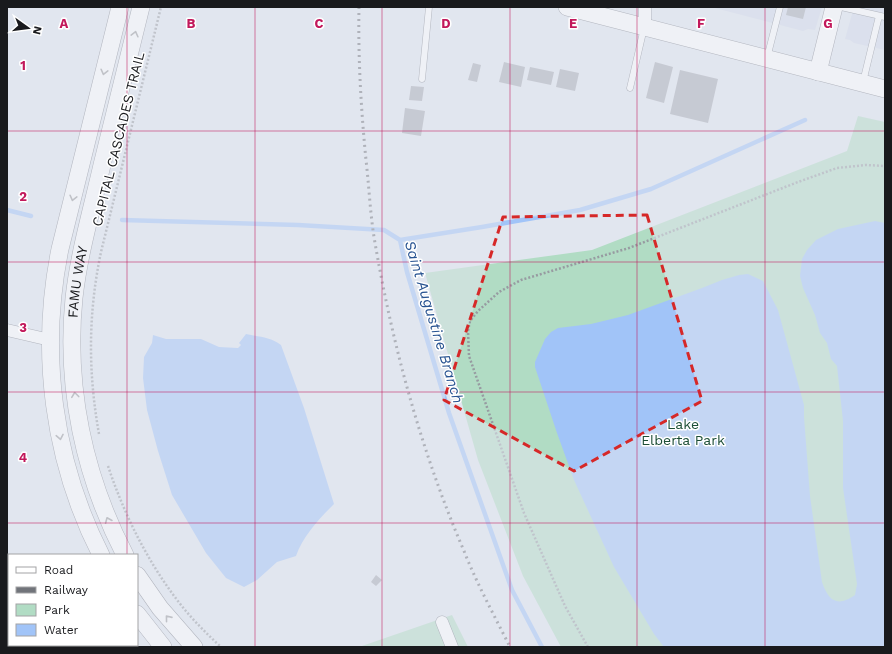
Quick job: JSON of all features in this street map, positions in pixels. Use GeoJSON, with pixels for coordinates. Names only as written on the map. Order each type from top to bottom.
{"type":"FeatureCollection","features":[{"type":"Feature","properties":{"kind":"street","name":"FAMU WAY"},"geometry":{"type":"LineString","coordinates":[[101,554],[78,505],[61,444],[53,399],[50,340],[54,286],[60,249],[120,7]]}},
{"type":"Feature","properties":{"kind":"street","name":"FAMU WAY"},"geometry":{"type":"LineString","coordinates":[[125,554],[106,514],[84,449],[78,420],[74,388],[72,329],[74,298],[82,246],[141,7]]}},
{"type":"Feature","properties":{"kind":"street"},"geometry":{"type":"LineString","coordinates":[[567,7],[885,89]]}},
{"type":"Feature","properties":{"kind":"street"},"geometry":{"type":"LineString","coordinates":[[645,7],[645,26]]}},
{"type":"Feature","properties":{"kind":"street"},"geometry":{"type":"LineString","coordinates":[[818,72],[834,7]]}},
{"type":"Feature","properties":{"kind":"street"},"geometry":{"type":"LineString","coordinates":[[7,330],[50,340]]}},
{"type":"Feature","properties":{"kind":"street"},"geometry":{"type":"LineString","coordinates":[[138,576],[169,620],[194,647]]}},
{"type":"Feature","properties":{"kind":"street"},"geometry":{"type":"LineString","coordinates":[[138,615],[163,647]]}},
{"type":"Feature","properties":{"kind":"street"},"geometry":{"type":"LineString","coordinates":[[442,622],[452,647]]}},
{"type":"Feature","properties":{"kind":"lane"},"geometry":{"type":"LineString","coordinates":[[422,79],[429,7]]}},
{"type":"Feature","properties":{"kind":"lane"},"geometry":{"type":"LineString","coordinates":[[767,58],[780,7]]}},
{"type":"Feature","properties":{"kind":"lane"},"geometry":{"type":"LineString","coordinates":[[840,7],[882,17],[862,83]]}},
{"type":"Feature","properties":{"kind":"lane"},"geometry":{"type":"LineString","coordinates":[[630,88],[645,26]]}},
{"type":"Feature","properties":{"kind":"path","name":"CAPITAL CASCADES TRAIL"},"geometry":{"type":"LineString","coordinates":[[100,438],[90,358],[90,323],[95,280],[161,7]]}},
{"type":"Feature","properties":{"kind":"path"},"geometry":{"type":"LineString","coordinates":[[588,647],[565,606],[524,513],[470,356],[468,331],[470,321],[478,310],[499,292],[521,280],[629,248],[837,168],[866,165],[885,166]]}},
{"type":"Feature","properties":{"kind":"path"},"geometry":{"type":"LineString","coordinates":[[107,462],[126,514],[159,574],[185,610],[221,647]]}},
{"type":"Feature","properties":{"kind":"highlighted area"},"geometry":{"type":"Polygon","coordinates":[[[647,215],[702,401],[574,471],[444,400],[503,217],[647,215]]]}},
{"type":"Feature","properties":{"kind":"shaded area"},"geometry":{"type":"Polygon","coordinates":[[[711,7],[822,7],[815,30],[808,29],[803,31],[711,7]]]}},
{"type":"Feature","properties":{"kind":"shaded area"},"geometry":{"type":"Polygon","coordinates":[[[854,7],[885,7],[885,50],[854,43],[845,39],[854,7]]]}},
{"type":"Feature","properties":{"kind":"green space","name":"Lake Elberta Park"},"geometry":{"type":"Polygon","coordinates":[[[858,116],[885,122],[885,647],[561,647],[523,576],[478,460],[425,273],[592,250],[847,151],[858,116]]]}},
{"type":"Feature","properties":{"kind":"green space"},"geometry":{"type":"Polygon","coordinates":[[[452,615],[468,647],[359,647],[452,615]]]}},
{"type":"Feature","properties":{"kind":"water"},"geometry":{"type":"Polygon","coordinates":[[[875,221],[885,223],[885,647],[664,647],[654,634],[614,567],[574,480],[535,367],[535,362],[545,339],[551,332],[558,328],[591,324],[628,315],[739,275],[748,274],[763,281],[778,310],[804,405],[810,496],[822,582],[827,593],[834,600],[843,601],[849,599],[855,595],[857,584],[843,488],[843,421],[837,366],[831,359],[827,343],[820,333],[815,315],[803,288],[800,276],[802,259],[807,250],[816,240],[838,229],[875,221]]]}},
{"type":"Feature","properties":{"kind":"water"},"geometry":{"type":"Polygon","coordinates":[[[246,334],[269,339],[281,345],[304,408],[334,504],[307,535],[296,556],[277,562],[257,580],[244,587],[226,578],[206,553],[172,495],[147,410],[143,378],[144,357],[152,343],[153,335],[166,339],[201,339],[219,347],[238,348],[241,345],[239,343],[246,334]]]}},
{"type":"Feature","properties":{"kind":"building"},"geometry":{"type":"Polygon","coordinates":[[[788,7],[806,7],[803,19],[786,15],[788,7]]]}},
{"type":"Feature","properties":{"kind":"building"},"geometry":{"type":"Polygon","coordinates":[[[504,62],[525,67],[521,87],[499,82],[504,62]]]}},
{"type":"Feature","properties":{"kind":"building"},"geometry":{"type":"Polygon","coordinates":[[[655,62],[673,67],[664,103],[646,98],[655,62]]]}},
{"type":"Feature","properties":{"kind":"building"},"geometry":{"type":"Polygon","coordinates":[[[473,63],[481,65],[477,82],[468,80],[473,63]]]}},
{"type":"Feature","properties":{"kind":"building"},"geometry":{"type":"Polygon","coordinates":[[[530,67],[554,72],[551,85],[527,80],[530,67]]]}},
{"type":"Feature","properties":{"kind":"building"},"geometry":{"type":"Polygon","coordinates":[[[560,69],[579,73],[575,91],[556,87],[560,69]]]}},
{"type":"Feature","properties":{"kind":"building"},"geometry":{"type":"Polygon","coordinates":[[[680,70],[718,79],[708,123],[670,114],[680,70]]]}},
{"type":"Feature","properties":{"kind":"building"},"geometry":{"type":"Polygon","coordinates":[[[411,86],[424,87],[422,101],[409,100],[411,86]]]}},
{"type":"Feature","properties":{"kind":"building"},"geometry":{"type":"Polygon","coordinates":[[[405,108],[425,111],[421,136],[402,133],[405,108]]]}},
{"type":"Feature","properties":{"kind":"building"},"geometry":{"type":"Polygon","coordinates":[[[376,575],[382,580],[376,586],[371,582],[376,575]]]}},
{"type":"Feature","properties":{"kind":"waterway"},"geometry":{"type":"LineString","coordinates":[[400,240],[580,210],[651,189],[805,120]]}},
{"type":"Feature","properties":{"kind":"waterway","name":"Saint Augustine Branch"},"geometry":{"type":"LineString","coordinates":[[7,210],[31,216]]}},
{"type":"Feature","properties":{"kind":"waterway","name":"Saint Augustine Branch"},"geometry":{"type":"LineString","coordinates":[[122,220],[298,225],[384,230],[400,240],[407,272],[449,413],[512,590],[542,647]]}},
{"type":"Feature","properties":{"kind":"railway"},"geometry":{"type":"LineString","coordinates":[[359,7],[361,103],[374,237],[381,277],[399,357],[421,436],[434,475],[469,563],[510,647]]}}]}
